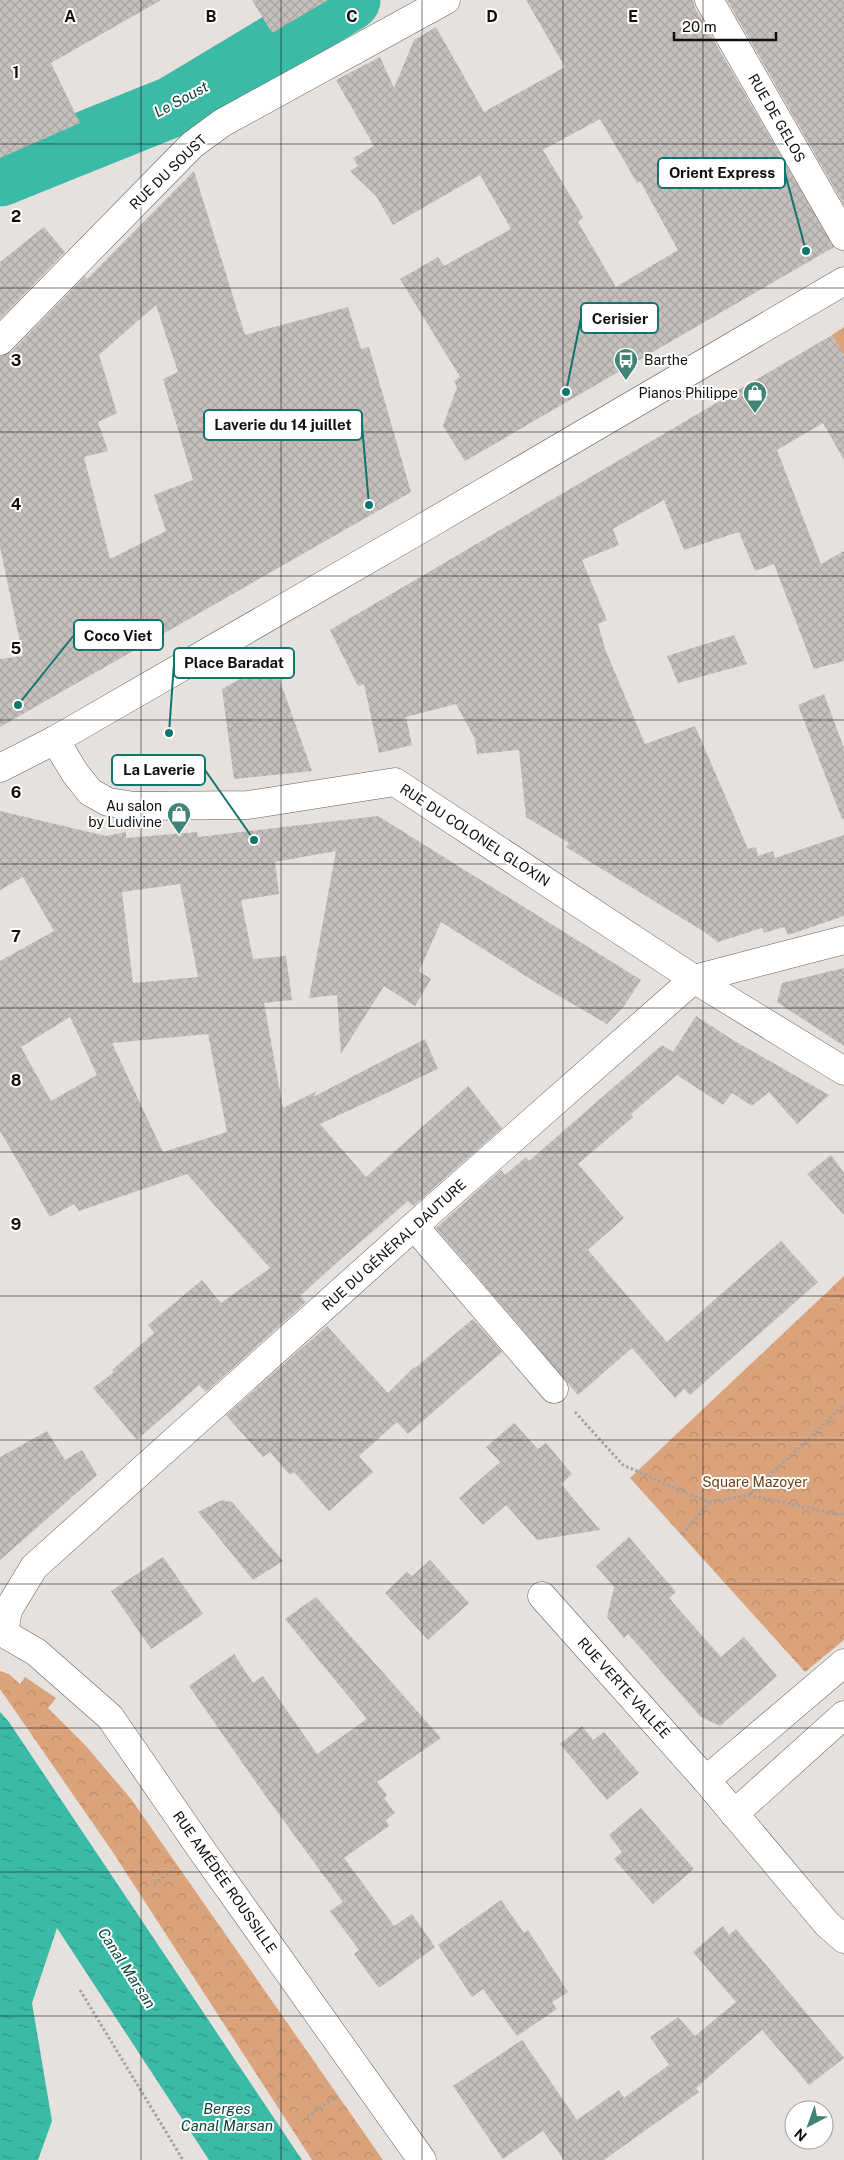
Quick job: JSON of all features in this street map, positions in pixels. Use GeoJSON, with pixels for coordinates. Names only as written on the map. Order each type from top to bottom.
{"type":"FeatureCollection","features":[{"type":"Feature","properties":{"kind":"street","name":"RUE DU SOUST"},"geometry":{"type":"LineString","coordinates":[[0,342],[192,145],[222,123],[446,0]]}},
{"type":"Feature","properties":{"kind":"street","name":"RUE DE GELOS"},"geometry":{"type":"LineString","coordinates":[[709,0],[844,236]]}},
{"type":"Feature","properties":{"kind":"street"},"geometry":{"type":"LineString","coordinates":[[0,768],[55,740],[428,525],[844,281]]}},
{"type":"Feature","properties":{"kind":"street","name":"RUE DU COLONEL GLOXIN"},"geometry":{"type":"LineString","coordinates":[[55,740],[75,773],[90,792],[108,802],[135,806],[248,805],[395,782],[694,979],[844,1071]]}},
{"type":"Feature","properties":{"kind":"street","name":"RUE DU GÉNÉRAL DAUTURE"},"geometry":{"type":"LineString","coordinates":[[2,1632],[8,1610],[34,1567],[414,1226],[694,979],[844,940]]}},
{"type":"Feature","properties":{"kind":"street"},"geometry":{"type":"LineString","coordinates":[[414,1226],[554,1389]]}},
{"type":"Feature","properties":{"kind":"street","name":"RUE VERTE VALLÉE"},"geometry":{"type":"LineString","coordinates":[[542,1596],[706,1780],[827,1924],[844,1939]]}},
{"type":"Feature","properties":{"kind":"street","name":"RUE AMÉDÉE ROUSSILLE"},"geometry":{"type":"LineString","coordinates":[[2,1632],[36,1652],[110,1717],[201,1849],[422,2160]]}},
{"type":"Feature","properties":{"kind":"street"},"geometry":{"type":"LineString","coordinates":[[706,1780],[844,1664]]}},
{"type":"Feature","properties":{"kind":"street"},"geometry":{"type":"LineString","coordinates":[[734,1814],[844,1715]]}},
{"type":"Feature","properties":{"kind":"path"},"geometry":{"type":"LineString","coordinates":[[554,1389],[623,1465],[710,1502],[749,1495],[843,1515]]}},
{"type":"Feature","properties":{"kind":"path"},"geometry":{"type":"LineString","coordinates":[[749,1495],[844,1404]]}},
{"type":"Feature","properties":{"kind":"path"},"geometry":{"type":"LineString","coordinates":[[682,1534],[710,1502]]}},
{"type":"Feature","properties":{"kind":"path"},"geometry":{"type":"LineString","coordinates":[[154,1884],[178,1866]]}},
{"type":"Feature","properties":{"kind":"path"},"geometry":{"type":"LineString","coordinates":[[80,1990],[183,2160]]}},
{"type":"Feature","properties":{"kind":"path"},"geometry":{"type":"LineString","coordinates":[[307,2117],[338,2094]]}},
{"type":"Feature","properties":{"kind":"green space"},"geometry":{"type":"Polygon","coordinates":[[[844,327],[844,356],[832,335],[844,327]]]}},
{"type":"Feature","properties":{"kind":"green space","name":"Square Mazoyer"},"geometry":{"type":"Polygon","coordinates":[[[844,1276],[844,1640],[805,1672],[630,1478],[844,1276]]]}},
{"type":"Feature","properties":{"kind":"green space"},"geometry":{"type":"Polygon","coordinates":[[[0,1671],[9,1674],[20,1684],[25,1677],[56,1698],[48,1708],[86,1746],[131,1799],[383,2160],[312,2160],[112,1851],[0,1689],[0,1671]]]}},
{"type":"Feature","properties":{"kind":"water","name":"Berges Canal Marsan"},"geometry":{"type":"Polygon","coordinates":[[[0,1712],[9,1722],[302,2160],[209,2160],[57,1928],[32,2003],[52,2121],[38,2160],[0,2160],[0,1712]]]}},
{"type":"Feature","properties":{"kind":"building"},"geometry":{"type":"Polygon","coordinates":[[[0,0],[161,0],[51,63],[80,123],[0,158],[0,0]]]}},
{"type":"Feature","properties":{"kind":"building"},"geometry":{"type":"Polygon","coordinates":[[[252,0],[328,0],[272,33],[252,0]]]}},
{"type":"Feature","properties":{"kind":"building"},"geometry":{"type":"Polygon","coordinates":[[[526,0],[693,0],[695,8],[834,247],[465,461],[443,426],[457,387],[454,381],[460,377],[400,279],[438,257],[444,266],[511,229],[480,175],[393,225],[376,196],[350,171],[358,166],[353,158],[374,146],[336,80],[380,57],[394,88],[414,40],[436,27],[484,112],[565,67],[526,0]],[[600,119],[543,150],[583,217],[578,222],[616,287],[678,250],[640,181],[637,183],[600,119]]]}},
{"type":"Feature","properties":{"kind":"building"},"geometry":{"type":"Polygon","coordinates":[[[727,0],[844,0],[844,205],[727,0]]]}},
{"type":"Feature","properties":{"kind":"building"},"geometry":{"type":"Polygon","coordinates":[[[194,171],[245,335],[348,307],[361,349],[369,347],[411,492],[0,727],[0,659],[23,656],[0,547],[0,356],[11,352],[85,276],[87,279],[194,171]],[[156,305],[99,355],[117,413],[98,422],[108,451],[84,457],[110,559],[166,531],[154,495],[193,480],[163,379],[178,372],[156,305]]]}},
{"type":"Feature","properties":{"kind":"building"},"geometry":{"type":"Polygon","coordinates":[[[44,227],[65,252],[0,319],[0,262],[44,227]]]}},
{"type":"Feature","properties":{"kind":"building"},"geometry":{"type":"Polygon","coordinates":[[[832,335],[844,356],[844,460],[823,423],[777,450],[821,564],[844,551],[844,661],[814,669],[774,564],[755,571],[739,532],[684,550],[664,500],[613,529],[619,545],[582,560],[607,620],[598,624],[605,649],[645,744],[695,726],[748,849],[756,847],[758,856],[773,851],[775,858],[844,835],[844,916],[788,935],[784,927],[764,933],[762,928],[718,942],[566,847],[569,843],[526,817],[519,750],[477,754],[475,739],[456,704],[406,717],[412,745],[379,753],[364,684],[358,686],[330,630],[832,335]]]}},
{"type":"Feature","properties":{"kind":"building"},"geometry":{"type":"Polygon","coordinates":[[[734,635],[747,664],[678,683],[667,656],[734,635]]]}},
{"type":"Feature","properties":{"kind":"building"},"geometry":{"type":"Polygon","coordinates":[[[273,661],[312,771],[234,779],[222,689],[273,661]]]}},
{"type":"Feature","properties":{"kind":"building"},"geometry":{"type":"Polygon","coordinates":[[[824,694],[844,748],[844,819],[842,819],[798,705],[824,694]]]}},
{"type":"Feature","properties":{"kind":"building"},"geometry":{"type":"Polygon","coordinates":[[[0,811],[106,836],[126,832],[126,838],[197,832],[198,837],[378,816],[641,980],[624,1006],[607,1024],[535,982],[441,922],[419,971],[431,979],[415,1006],[384,986],[341,1054],[337,995],[309,998],[336,851],[275,862],[279,894],[241,900],[253,959],[286,956],[292,1000],[264,1003],[283,1108],[317,1091],[313,1097],[425,1039],[438,1069],[320,1124],[366,1177],[468,1086],[502,1128],[413,1206],[408,1201],[343,1257],[300,1296],[306,1302],[206,1392],[199,1385],[137,1440],[93,1388],[114,1372],[112,1370],[154,1333],[148,1325],[202,1280],[221,1303],[270,1268],[187,1174],[79,1211],[74,1204],[50,1217],[0,1131],[0,961],[54,931],[23,877],[0,890],[0,811]],[[180,884],[122,892],[133,983],[198,977],[180,884]],[[70,1017],[21,1047],[51,1101],[97,1075],[70,1017]],[[208,1034],[112,1043],[163,1152],[227,1132],[208,1034]]]}},
{"type":"Feature","properties":{"kind":"building"},"geometry":{"type":"Polygon","coordinates":[[[844,968],[844,1046],[777,1002],[782,983],[844,968]]]}},
{"type":"Feature","properties":{"kind":"building"},"geometry":{"type":"Polygon","coordinates":[[[696,1016],[733,1040],[829,1095],[797,1124],[769,1092],[752,1106],[732,1093],[723,1105],[677,1075],[631,1114],[633,1117],[578,1164],[624,1218],[588,1250],[667,1342],[781,1241],[818,1282],[690,1395],[684,1389],[675,1398],[632,1348],[578,1395],[436,1228],[501,1170],[505,1175],[526,1157],[529,1161],[662,1045],[673,1052],[696,1016]]]}},
{"type":"Feature","properties":{"kind":"building"},"geometry":{"type":"Polygon","coordinates":[[[831,1155],[844,1173],[844,1215],[807,1174],[831,1155]]]}},
{"type":"Feature","properties":{"kind":"building"},"geometry":{"type":"Polygon","coordinates":[[[473,1319],[502,1352],[408,1434],[397,1422],[359,1456],[373,1472],[329,1511],[294,1472],[290,1475],[270,1452],[263,1457],[226,1415],[327,1326],[388,1393],[414,1367],[473,1319]]]}},
{"type":"Feature","properties":{"kind":"building"},"geometry":{"type":"Polygon","coordinates":[[[514,1423],[538,1449],[546,1443],[572,1474],[561,1484],[600,1530],[537,1540],[506,1505],[483,1525],[459,1498],[500,1462],[486,1447],[514,1423]]]}},
{"type":"Feature","properties":{"kind":"building"},"geometry":{"type":"Polygon","coordinates":[[[47,1431],[65,1460],[82,1450],[97,1475],[0,1560],[0,1457],[47,1431]]]}},
{"type":"Feature","properties":{"kind":"building"},"geometry":{"type":"Polygon","coordinates":[[[222,1500],[232,1502],[283,1561],[253,1580],[198,1512],[222,1500]]]}},
{"type":"Feature","properties":{"kind":"building"},"geometry":{"type":"Polygon","coordinates":[[[629,1537],[676,1592],[669,1598],[721,1657],[744,1637],[777,1676],[720,1726],[701,1717],[628,1634],[624,1638],[607,1617],[614,1587],[596,1566],[629,1537]]]}},
{"type":"Feature","properties":{"kind":"building"},"geometry":{"type":"Polygon","coordinates":[[[163,1557],[203,1614],[151,1649],[111,1591],[163,1557]]]}},
{"type":"Feature","properties":{"kind":"building"},"geometry":{"type":"Polygon","coordinates":[[[430,1560],[469,1603],[428,1640],[385,1593],[407,1572],[412,1576],[430,1560]]]}},
{"type":"Feature","properties":{"kind":"building"},"geometry":{"type":"Polygon","coordinates":[[[316,1597],[441,1738],[377,1782],[387,1795],[384,1798],[395,1813],[386,1820],[389,1826],[344,1858],[394,1926],[412,1914],[435,1947],[379,1988],[354,1954],[359,1950],[330,1911],[343,1902],[262,1791],[189,1686],[234,1654],[253,1683],[263,1676],[317,1754],[367,1719],[285,1619],[316,1597]]]}},
{"type":"Feature","properties":{"kind":"building"},"geometry":{"type":"Polygon","coordinates":[[[582,1726],[593,1740],[604,1732],[639,1773],[607,1800],[560,1744],[582,1726]]]}},
{"type":"Feature","properties":{"kind":"building"},"geometry":{"type":"Polygon","coordinates":[[[641,1808],[694,1869],[653,1904],[614,1859],[622,1852],[609,1835],[641,1808]]]}},
{"type":"Feature","properties":{"kind":"building"},"geometry":{"type":"Polygon","coordinates":[[[501,1900],[524,1933],[528,1930],[568,1992],[552,2002],[557,2009],[517,2036],[483,1989],[472,1997],[438,1945],[501,1900]]]}},
{"type":"Feature","properties":{"kind":"building"},"geometry":{"type":"Polygon","coordinates":[[[723,1926],[729,1935],[736,1929],[844,2058],[809,2085],[762,2030],[696,2088],[699,2092],[604,2160],[564,2160],[543,2131],[503,2159],[453,2086],[522,2040],[577,2120],[619,2090],[624,2098],[669,2065],[650,2037],[678,2017],[695,2036],[736,2002],[693,1952],[723,1926]]]}},
{"type":"Feature","properties":{"kind":"waterway","name":"Le Soust"},"geometry":{"type":"LineString","coordinates":[[0,176],[174,106],[350,0]]}},
{"type":"Feature","properties":{"kind":"place","name":"Orient Express"},"geometry":{"type":"Point","coordinates":[806,251]}},
{"type":"Feature","properties":{"kind":"place","name":"Barthe"},"geometry":{"type":"Point","coordinates":[626,381]}},
{"type":"Feature","properties":{"kind":"place","name":"Cerisier"},"geometry":{"type":"Point","coordinates":[566,392]}},
{"type":"Feature","properties":{"kind":"place","name":"Pianos Philippe"},"geometry":{"type":"Point","coordinates":[755,414]}},
{"type":"Feature","properties":{"kind":"place","name":"Laverie du 14 juillet"},"geometry":{"type":"Point","coordinates":[369,505]}},
{"type":"Feature","properties":{"kind":"place","name":"Coco Viet"},"geometry":{"type":"Point","coordinates":[18,705]}},
{"type":"Feature","properties":{"kind":"place","name":"Place Baradat"},"geometry":{"type":"Point","coordinates":[169,733]}},
{"type":"Feature","properties":{"kind":"place","name":"Au salon by Ludivine"},"geometry":{"type":"Point","coordinates":[179,835]}},
{"type":"Feature","properties":{"kind":"place","name":"La Laverie"},"geometry":{"type":"Point","coordinates":[254,840]}},
{"type":"Feature","properties":{"kind":"water label","name":"Canal Marsan"},"geometry":{"type":"Point","coordinates":[127,1968]}}]}
